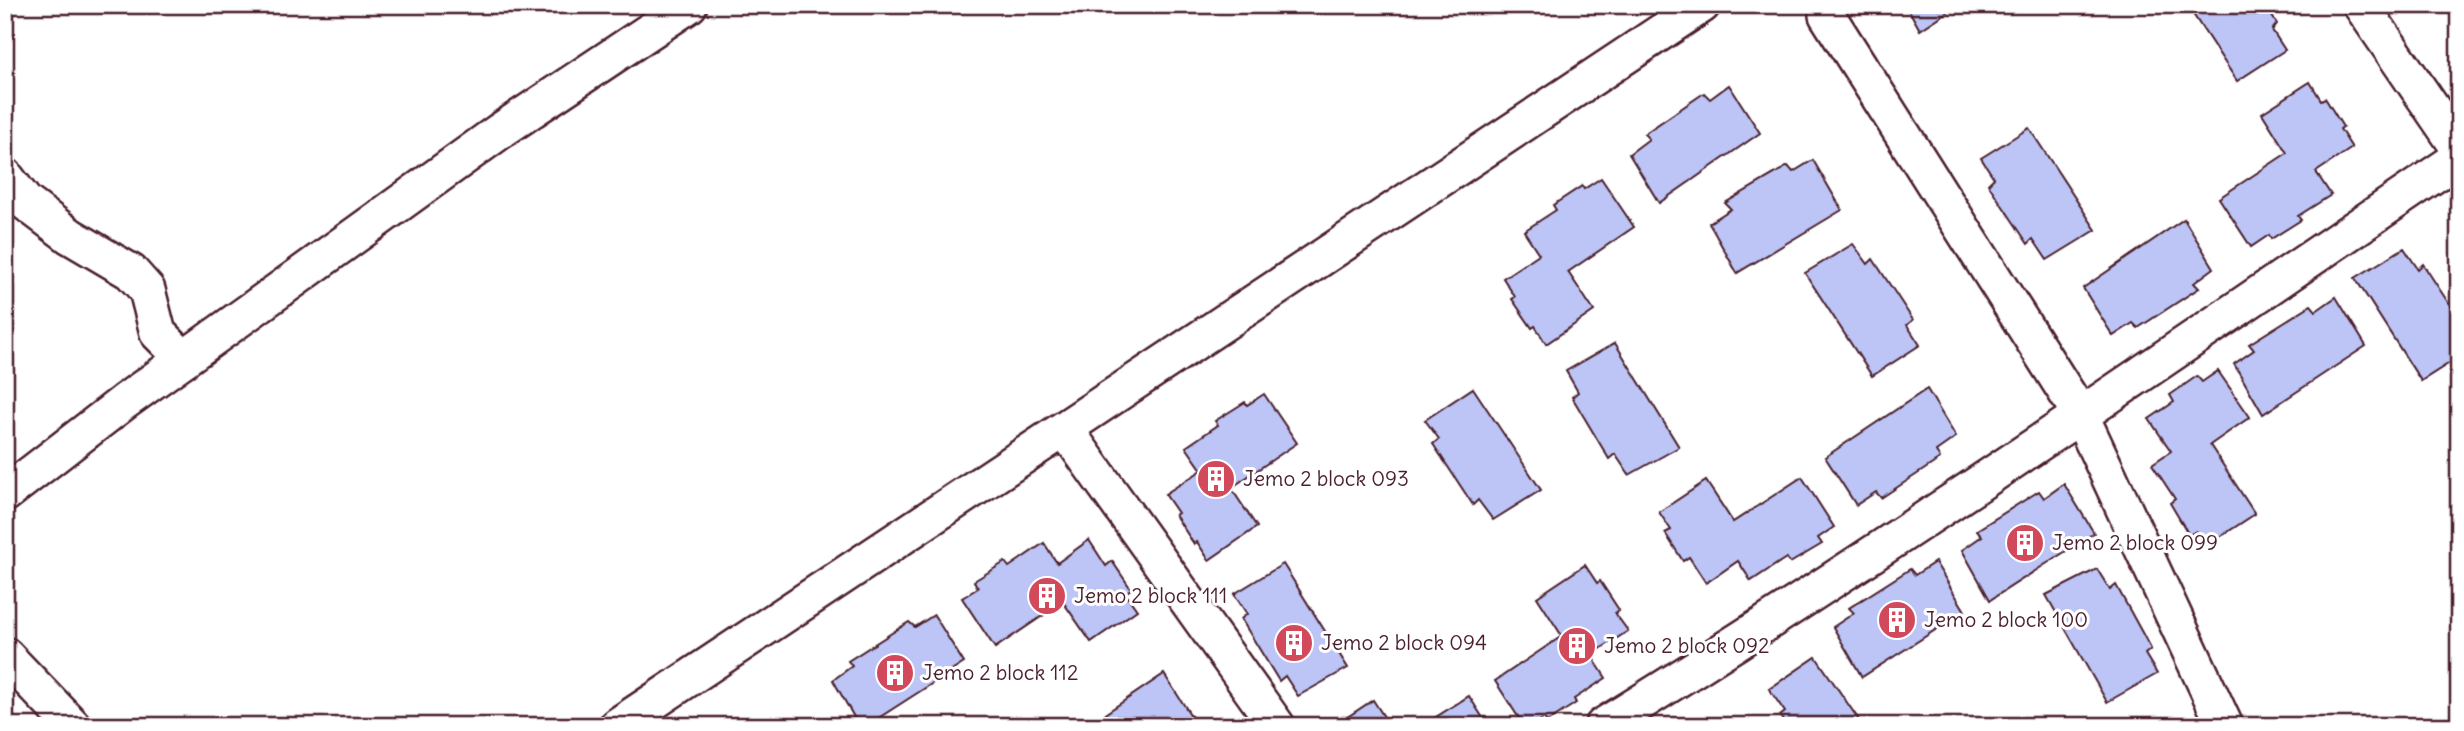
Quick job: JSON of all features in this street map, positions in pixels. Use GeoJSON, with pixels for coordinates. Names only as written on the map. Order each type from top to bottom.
{"type":"FeatureCollection","features":[{"type":"Feature","properties":{"kind":"street"},"geometry":{"type":"LineString","coordinates":[[5,494],[184,359],[500,131],[689,5]]}},
{"type":"Feature","properties":{"kind":"street"},"geometry":{"type":"LineString","coordinates":[[617,726],[1702,5]]}},
{"type":"Feature","properties":{"kind":"street"},"geometry":{"type":"LineString","coordinates":[[2361,5],[2459,148]]}},
{"type":"Feature","properties":{"kind":"street"},"geometry":{"type":"LineString","coordinates":[[1827,15],[2080,414],[2225,726]]}},
{"type":"Feature","properties":{"kind":"street"},"geometry":{"type":"LineString","coordinates":[[1603,726],[1937,513],[2459,158]]}},
{"type":"Feature","properties":{"kind":"street"},"geometry":{"type":"LineString","coordinates":[[5,176],[25,202],[59,228],[131,272],[147,290],[158,333],[184,359]]}},
{"type":"Feature","properties":{"kind":"street"},"geometry":{"type":"LineString","coordinates":[[1065,429],[1276,726]]}},
{"type":"Feature","properties":{"kind":"street"},"geometry":{"type":"LineString","coordinates":[[5,655],[72,726]]}},
{"type":"Feature","properties":{"kind":"building"},"geometry":{"type":"Polygon","coordinates":[[[1906,5],[1958,5],[1920,30],[1906,5]]]}},
{"type":"Feature","properties":{"kind":"building"},"geometry":{"type":"Polygon","coordinates":[[[2187,5],[2265,5],[2277,24],[2272,30],[2285,50],[2237,81],[2187,5]]]}},
{"type":"Feature","properties":{"kind":"building"},"geometry":{"type":"Polygon","coordinates":[[[2310,82],[2321,100],[2325,98],[2352,148],[2316,172],[2331,195],[2298,216],[2301,220],[2271,239],[2269,235],[2251,247],[2219,198],[2287,153],[2262,113],[2310,82]]]}},
{"type":"Feature","properties":{"kind":"building"},"geometry":{"type":"Polygon","coordinates":[[[1729,85],[1760,133],[1659,203],[1629,154],[1649,139],[1644,134],[1704,93],[1710,99],[1729,85]]]}},
{"type":"Feature","properties":{"kind":"building"},"geometry":{"type":"Polygon","coordinates":[[[2029,128],[2096,230],[2047,260],[2033,239],[2028,244],[1988,184],[1994,178],[1981,158],[2029,128]]]}},
{"type":"Feature","properties":{"kind":"building"},"geometry":{"type":"Polygon","coordinates":[[[1813,160],[1842,210],[1737,273],[1709,223],[1731,209],[1725,203],[1788,166],[1793,172],[1813,160]]]}},
{"type":"Feature","properties":{"kind":"building"},"geometry":{"type":"Polygon","coordinates":[[[1601,178],[1634,227],[1568,272],[1594,311],[1546,344],[1512,299],[1515,297],[1503,278],[1539,254],[1524,231],[1556,210],[1553,205],[1582,186],[1584,189],[1601,178]]]}},
{"type":"Feature","properties":{"kind":"building"},"geometry":{"type":"Polygon","coordinates":[[[2184,219],[2214,268],[2194,283],[2199,288],[2138,328],[2133,323],[2113,336],[2083,288],[2184,219]]]}},
{"type":"Feature","properties":{"kind":"building"},"geometry":{"type":"Polygon","coordinates":[[[1853,244],[1868,264],[1873,259],[1913,320],[1907,325],[1920,345],[1872,376],[1805,273],[1853,244]]]}},
{"type":"Feature","properties":{"kind":"building"},"geometry":{"type":"Polygon","coordinates":[[[2404,248],[2418,269],[2423,264],[2459,319],[2459,328],[2456,330],[2459,334],[2459,357],[2421,381],[2355,278],[2404,248]]]}},
{"type":"Feature","properties":{"kind":"building"},"geometry":{"type":"Polygon","coordinates":[[[2336,297],[2366,346],[2263,414],[2234,364],[2254,350],[2249,344],[2311,305],[2316,311],[2336,297]]]}},
{"type":"Feature","properties":{"kind":"building"},"geometry":{"type":"Polygon","coordinates":[[[1615,343],[1679,447],[1629,475],[1615,454],[1609,459],[1572,397],[1578,392],[1566,371],[1615,343]]]}},
{"type":"Feature","properties":{"kind":"building"},"geometry":{"type":"Polygon","coordinates":[[[2218,371],[2250,417],[2210,445],[2255,514],[2206,546],[2196,531],[2189,535],[2170,503],[2175,499],[2152,464],[2171,451],[2149,419],[2174,402],[2170,395],[2197,376],[2202,382],[2218,371]]]}},
{"type":"Feature","properties":{"kind":"building"},"geometry":{"type":"Polygon","coordinates":[[[1473,388],[1541,490],[1493,520],[1478,500],[1473,505],[1433,444],[1439,439],[1425,420],[1473,388]]]}},
{"type":"Feature","properties":{"kind":"building"},"geometry":{"type":"Polygon","coordinates":[[[1927,389],[1956,437],[1936,451],[1940,459],[1881,498],[1876,492],[1856,505],[1825,457],[1927,389]]]}},
{"type":"Feature","properties":{"kind":"building","name":"Jemo 2 block 093"},"geometry":{"type":"Polygon","coordinates":[[[1264,394],[1297,443],[1231,488],[1257,527],[1209,560],[1197,542],[1194,544],[1165,494],[1202,470],[1186,447],[1218,425],[1215,421],[1245,402],[1247,405],[1264,394]]]}},
{"type":"Feature","properties":{"kind":"building"},"geometry":{"type":"Polygon","coordinates":[[[1802,477],[1834,527],[1818,538],[1822,544],[1790,563],[1786,558],[1751,581],[1738,561],[1706,583],[1689,557],[1683,561],[1665,533],[1671,530],[1659,512],[1706,481],[1733,522],[1802,477]]]}},
{"type":"Feature","properties":{"kind":"building","name":"Jemo 2 block 099"},"geometry":{"type":"Polygon","coordinates":[[[2064,484],[2094,533],[1990,600],[1962,550],[1982,536],[1977,530],[2039,491],[2044,498],[2064,484]]]}},
{"type":"Feature","properties":{"kind":"building","name":"Jemo 2 block 111"},"geometry":{"type":"Polygon","coordinates":[[[1089,540],[1106,566],[1112,561],[1131,589],[1125,593],[1137,610],[1091,642],[1063,602],[995,648],[962,598],[978,588],[974,581],[1005,562],[1009,567],[1044,543],[1057,563],[1089,540]]]}},
{"type":"Feature","properties":{"kind":"building","name":"Jemo 2 block 100"},"geometry":{"type":"Polygon","coordinates":[[[1935,562],[1965,611],[1862,677],[1833,627],[1854,613],[1849,608],[1910,569],[1915,575],[1935,562]]]}},
{"type":"Feature","properties":{"kind":"building","name":"Jemo 2 block 094"},"geometry":{"type":"Polygon","coordinates":[[[1283,564],[1348,668],[1298,696],[1285,676],[1279,681],[1241,619],[1247,614],[1234,594],[1283,564]]]}},
{"type":"Feature","properties":{"kind":"building","name":"Jemo 2 block 092"},"geometry":{"type":"Polygon","coordinates":[[[1585,565],[1597,583],[1600,581],[1619,610],[1615,613],[1628,631],[1591,655],[1606,678],[1574,699],[1576,703],[1547,722],[1544,718],[1533,726],[1524,726],[1495,681],[1562,636],[1537,597],[1585,565]]]}},
{"type":"Feature","properties":{"kind":"building"},"geometry":{"type":"Polygon","coordinates":[[[2097,569],[2110,590],[2116,585],[2151,649],[2145,654],[2157,674],[2107,702],[2046,595],[2097,569]]]}},
{"type":"Feature","properties":{"kind":"building","name":"Jemo 2 block 112"},"geometry":{"type":"Polygon","coordinates":[[[934,615],[964,663],[866,726],[859,726],[833,680],[852,666],[848,661],[909,622],[915,627],[934,615]]]}},
{"type":"Feature","properties":{"kind":"building"},"geometry":{"type":"Polygon","coordinates":[[[1816,657],[1863,726],[1786,726],[1780,716],[1785,712],[1769,689],[1816,657]]]}},
{"type":"Feature","properties":{"kind":"building"},"geometry":{"type":"Polygon","coordinates":[[[1164,674],[1195,722],[1190,726],[1087,726],[1164,674]]]}},
{"type":"Feature","properties":{"kind":"building"},"geometry":{"type":"Polygon","coordinates":[[[1469,696],[1488,726],[1422,726],[1469,696]]]}},
{"type":"Feature","properties":{"kind":"building"},"geometry":{"type":"Polygon","coordinates":[[[1373,700],[1390,726],[1334,726],[1373,700]]]}},
{"type":"Feature","properties":{"kind":"place","name":"Jemo 2 block 093"},"geometry":{"type":"Point","coordinates":[1216,479]}},
{"type":"Feature","properties":{"kind":"place","name":"Jemo 2 block 099"},"geometry":{"type":"Point","coordinates":[2025,543]}},
{"type":"Feature","properties":{"kind":"place","name":"Jemo 2 block 111"},"geometry":{"type":"Point","coordinates":[1047,596]}},
{"type":"Feature","properties":{"kind":"place","name":"Jemo 2 block 100"},"geometry":{"type":"Point","coordinates":[1897,620]}},
{"type":"Feature","properties":{"kind":"place","name":"Jemo 2 block 094"},"geometry":{"type":"Point","coordinates":[1294,643]}},
{"type":"Feature","properties":{"kind":"place","name":"Jemo 2 block 092"},"geometry":{"type":"Point","coordinates":[1577,646]}},
{"type":"Feature","properties":{"kind":"place","name":"Jemo 2 block 112"},"geometry":{"type":"Point","coordinates":[895,673]}}]}
